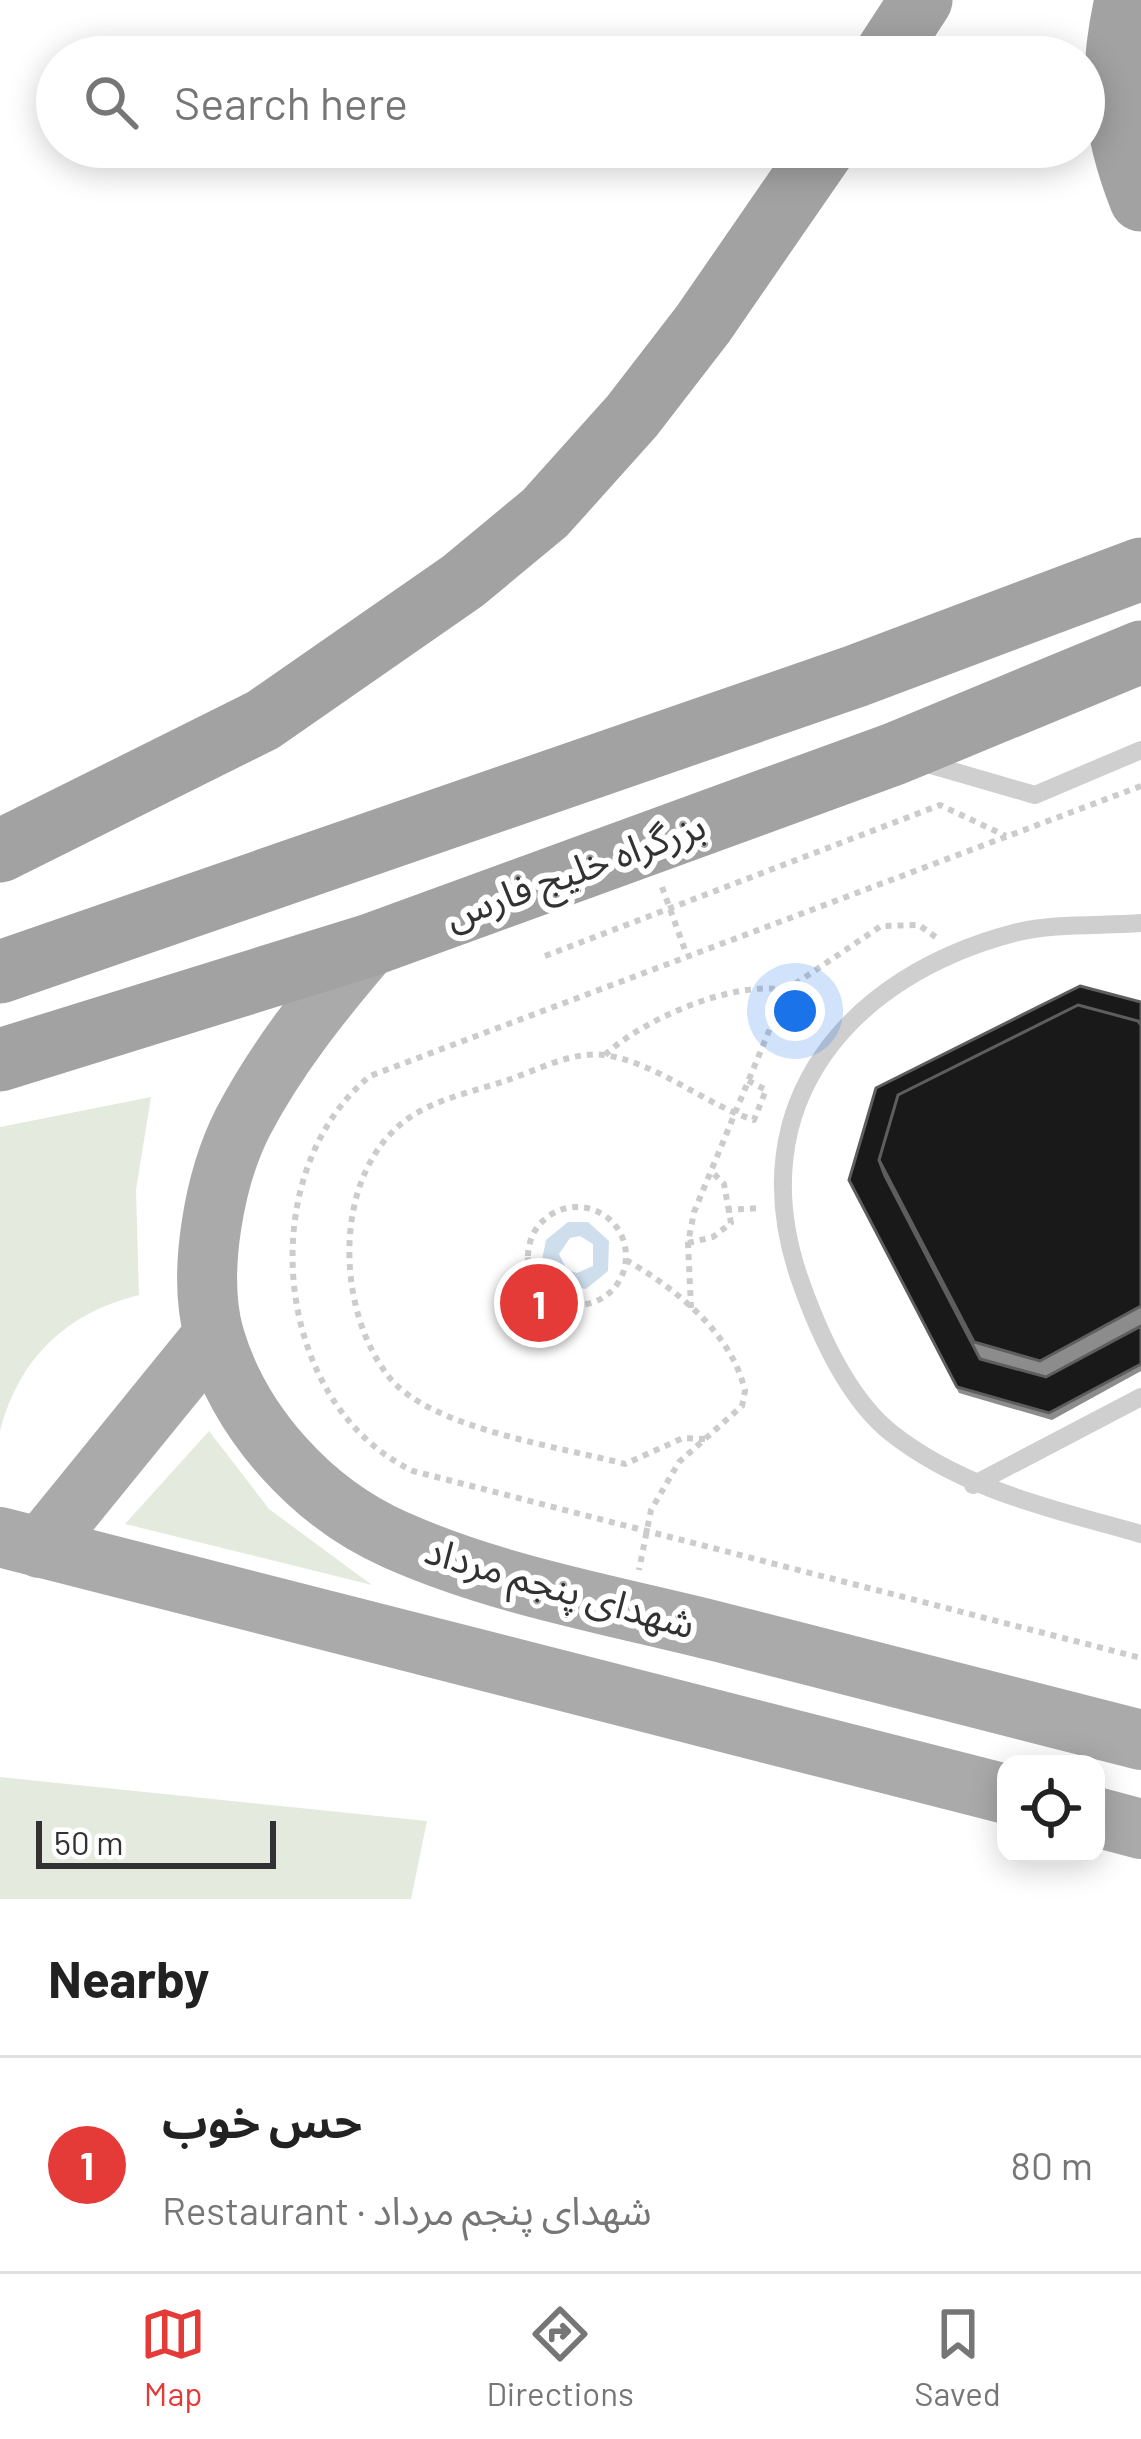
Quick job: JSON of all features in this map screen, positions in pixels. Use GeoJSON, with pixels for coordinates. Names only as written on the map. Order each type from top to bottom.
{"type":"FeatureCollection","features":[{"type":"Feature","properties":{"kind":"highway"},"geometry":{"type":"LineString","coordinates":[[898,36],[921,0]]}},
{"type":"Feature","properties":{"kind":"highway"},"geometry":{"type":"LineString","coordinates":[[1126,0],[1111,81],[1124,159],[1141,200]]}},
{"type":"Feature","properties":{"kind":"highway"},"geometry":{"type":"LineString","coordinates":[[0,850],[263,720],[446,593],[545,513],[646,398],[810,168]]}},
{"type":"Feature","properties":{"kind":"highway"},"geometry":{"type":"LineString","coordinates":[[0,972],[856,676],[1141,569]]}},
{"type":"Feature","properties":{"kind":"highway","name":"بزرگراه خلیج فارس"},"geometry":{"type":"LineString","coordinates":[[0,1060],[370,946],[894,754],[1141,652]]}},
{"type":"Feature","properties":{"kind":"main road","name":"شهدای پنجم مرداد"},"geometry":{"type":"LineString","coordinates":[[370,946],[304,1022],[242,1125],[220,1190],[209,1265],[214,1334],[274,1450],[336,1504],[394,1539],[506,1578],[1141,1740]]}},
{"type":"Feature","properties":{"kind":"main road"},"geometry":{"type":"LineString","coordinates":[[214,1334],[20,1543],[997,1792]]}},
{"type":"Feature","properties":{"kind":"main road"},"geometry":{"type":"LineString","coordinates":[[1105,1819],[1141,1829]]}},
{"type":"Feature","properties":{"kind":"lane"},"geometry":{"type":"LineString","coordinates":[[894,754],[1035,795],[1141,750]]}},
{"type":"Feature","properties":{"kind":"lane"},"geometry":{"type":"LineString","coordinates":[[1141,923],[1016,932],[903,976],[845,1025],[809,1079],[789,1129],[780,1187],[788,1243],[812,1312],[846,1377],[888,1430],[973,1485],[1141,1534]]}},
{"type":"Feature","properties":{"kind":"lane"},"geometry":{"type":"LineString","coordinates":[[973,1485],[1141,1397]]}},
{"type":"Feature","properties":{"kind":"path"},"geometry":{"type":"LineString","coordinates":[[1141,786],[370,1076],[338,1108],[307,1167],[293,1280],[304,1342],[331,1399],[389,1460],[413,1471],[1141,1658]]}},
{"type":"Feature","properties":{"kind":"path"},"geometry":{"type":"LineString","coordinates":[[545,956],[940,805],[1006,836]]}},
{"type":"Feature","properties":{"kind":"path"},"geometry":{"type":"LineString","coordinates":[[669,909],[687,955]]}},
{"type":"Feature","properties":{"kind":"path"},"geometry":{"type":"LineString","coordinates":[[691,1308],[688,1243],[733,1113],[786,990],[881,926],[919,925],[935,935],[950,958]]}},
{"type":"Feature","properties":{"kind":"path"},"geometry":{"type":"LineString","coordinates":[[605,1055],[650,1022],[739,991],[766,986],[786,990]]}},
{"type":"Feature","properties":{"kind":"path"},"geometry":{"type":"LineString","coordinates":[[706,1439],[683,1438],[625,1464],[469,1422],[420,1403],[390,1378],[356,1312],[352,1222],[364,1174],[395,1131],[407,1119],[449,1100],[576,1056],[605,1055],[754,1120],[766,1090],[746,1081]]}},
{"type":"Feature","properties":{"kind":"path"},"geometry":{"type":"LineString","coordinates":[[688,1243],[724,1231],[731,1223],[724,1210],[729,1197],[711,1172]]}},
{"type":"Feature","properties":{"kind":"path"},"geometry":{"type":"LineString","coordinates":[[626,1260],[608,1294],[575,1304],[544,1292],[528,1256],[543,1221],[579,1207],[614,1223],[626,1260],[691,1308],[725,1347],[746,1391],[742,1406],[671,1474],[651,1510],[630,1610]]}},
{"type":"Feature","properties":{"kind":"path"},"geometry":{"type":"LineString","coordinates":[[724,1210],[783,1207]]}},
{"type":"Feature","properties":{"kind":"shaded area"},"geometry":{"type":"Polygon","coordinates":[[[151,1097],[136,1190],[139,1295],[89,1314],[49,1342],[19,1381],[0,1431],[0,1127],[151,1097]]]}},
{"type":"Feature","properties":{"kind":"shaded area"},"geometry":{"type":"Polygon","coordinates":[[[209,1431],[269,1509],[372,1585],[125,1524],[209,1431]]]}},
{"type":"Feature","properties":{"kind":"shaded area"},"geometry":{"type":"Polygon","coordinates":[[[0,1777],[427,1821],[411,1899],[0,1899],[0,1777]]]}},
{"type":"Feature","properties":{"kind":"water"},"geometry":{"type":"Polygon","coordinates":[[[568,1222],[588,1222],[609,1241],[608,1271],[586,1289],[557,1284],[542,1260],[546,1240],[568,1222]],[[580,1236],[570,1238],[559,1254],[567,1270],[577,1273],[593,1266],[593,1244],[580,1236]]]}},
{"type":"Feature","properties":{"kind":"building"},"geometry":{"type":"Polygon","coordinates":[[[1080,986],[1141,1002],[1141,1025],[1078,1005],[898,1095],[879,1160],[980,1359],[1046,1377],[1141,1326],[1141,1364],[1049,1413],[957,1387],[849,1180],[876,1088],[1080,986]]]}},
{"type":"Feature","properties":{"kind":"building"},"geometry":{"type":"Polygon","coordinates":[[[1078,1005],[1141,1025],[1141,1306],[1040,1361],[974,1342],[879,1160],[898,1095],[1078,1005]]]}},
{"type":"Feature","properties":{"kind":"place","name":"حس خوب"},"geometry":{"type":"Point","coordinates":[539,1303]}}]}
